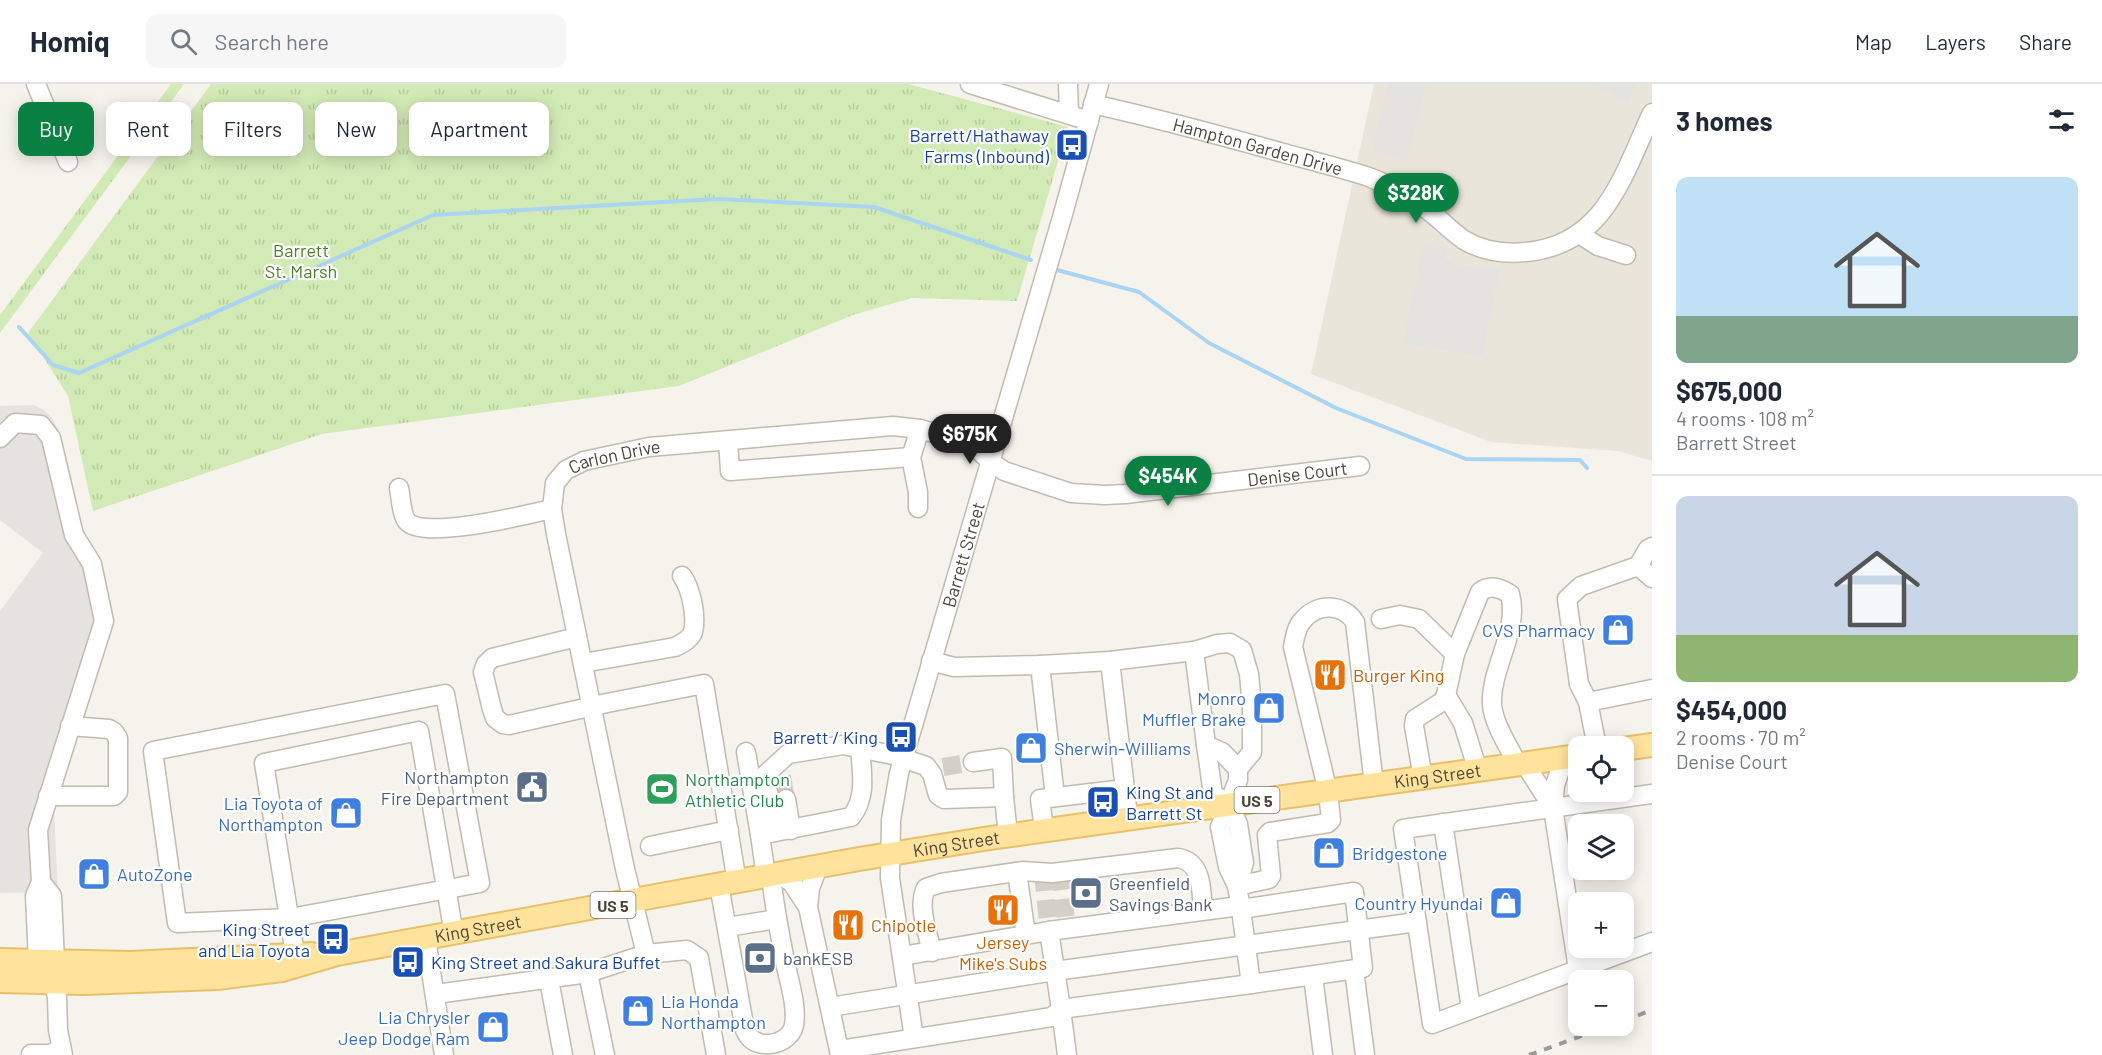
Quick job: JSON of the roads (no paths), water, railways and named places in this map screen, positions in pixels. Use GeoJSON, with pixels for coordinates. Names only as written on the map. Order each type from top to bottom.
{"type":"FeatureCollection","features":[{"type":"Feature","properties":{"kind":"main road"},"geometry":{"type":"LineString","coordinates":[[1634,747],[1652,745]]}},
{"type":"Feature","properties":{"kind":"main road","name":"King Street"},"geometry":{"type":"LineString","coordinates":[[0,960],[48,968],[83,984],[217,978],[282,970],[337,954],[889,854],[1077,824],[1568,758]]}},
{"type":"Feature","properties":{"kind":"main road","name":"King Street"},"geometry":{"type":"LineString","coordinates":[[0,981],[48,968],[295,954],[337,954]]}},
{"type":"Feature","properties":{"kind":"street"},"geometry":{"type":"LineString","coordinates":[[36,84],[68,162]]}},
{"type":"Feature","properties":{"kind":"street","name":"Hampton Garden Drive"},"geometry":{"type":"LineString","coordinates":[[970,84],[1069,114],[1091,112],[1183,124],[1367,177],[1410,198],[1459,236],[1486,249],[1509,253],[1532,252],[1556,245],[1579,234],[1592,224],[1609,202],[1652,113]]}},
{"type":"Feature","properties":{"kind":"street"},"geometry":{"type":"LineString","coordinates":[[1068,84],[1069,114]]}},
{"type":"Feature","properties":{"kind":"street","name":"Barrett Street"},"geometry":{"type":"LineString","coordinates":[[914,1038],[889,854],[891,820],[903,758],[1099,84]]}},
{"type":"Feature","properties":{"kind":"street"},"geometry":{"type":"LineString","coordinates":[[1579,234],[1598,246],[1626,255]]}},
{"type":"Feature","properties":{"kind":"street"},"geometry":{"type":"LineString","coordinates":[[0,438],[15,423],[40,425],[51,438],[74,535],[92,564],[104,621],[38,830],[41,882],[35,896],[48,968],[57,996],[58,1030],[62,1052],[31,1054]]}},
{"type":"Feature","properties":{"kind":"street","name":"Carlon Drive"},"geometry":{"type":"LineString","coordinates":[[646,954],[577,637],[552,509],[555,483],[566,470],[584,460],[649,447],[893,426],[920,429],[972,444],[990,462]]}},
{"type":"Feature","properties":{"kind":"street"},"geometry":{"type":"LineString","coordinates":[[918,508],[918,492],[911,457],[920,429]]}},
{"type":"Feature","properties":{"kind":"street"},"geometry":{"type":"LineString","coordinates":[[728,441],[730,471],[911,457]]}},
{"type":"Feature","properties":{"kind":"street","name":"Denise Court"},"geometry":{"type":"LineString","coordinates":[[990,462],[1004,471],[1071,493],[1105,495],[1360,466]]}},
{"type":"Feature","properties":{"kind":"street"},"geometry":{"type":"LineString","coordinates":[[399,488],[406,520],[412,525],[447,528],[478,525],[552,509]]}},
{"type":"Feature","properties":{"kind":"street"},"geometry":{"type":"LineString","coordinates":[[1595,736],[1588,702],[1579,684],[1567,599],[1581,586],[1638,566],[1648,549],[1652,547]]}},
{"type":"Feature","properties":{"kind":"street"},"geometry":{"type":"LineString","coordinates":[[1638,566],[1652,578]]}},
{"type":"Feature","properties":{"kind":"street"},"geometry":{"type":"LineString","coordinates":[[583,663],[675,647],[687,640],[692,632],[693,617],[688,587],[682,576]]}},
{"type":"Feature","properties":{"kind":"street"},"geometry":{"type":"LineString","coordinates":[[1423,778],[1414,719],[1443,701],[1455,654],[1480,591],[1491,587],[1510,594],[1511,611],[1492,702],[1495,719],[1522,765],[1553,808]]}},
{"type":"Feature","properties":{"kind":"street"},"geometry":{"type":"LineString","coordinates":[[1238,886],[1269,879],[1271,876],[1267,842],[1267,835],[1270,832],[1328,823],[1331,820],[1328,792],[1293,646],[1298,627],[1303,620],[1310,613],[1325,608],[1342,609],[1350,613],[1355,622],[1374,785]]}},
{"type":"Feature","properties":{"kind":"street"},"geometry":{"type":"LineString","coordinates":[[1381,620],[1400,615],[1419,619],[1455,654]]}},
{"type":"Feature","properties":{"kind":"street"},"geometry":{"type":"LineString","coordinates":[[577,637],[492,658],[486,664],[483,672],[495,718],[503,724],[517,724],[704,684],[729,830],[727,927],[745,1030],[754,1042],[768,1045],[784,1040],[794,1027],[793,1001],[777,919],[772,875],[775,832],[765,775],[781,769],[788,754],[852,747],[903,758],[922,764],[938,773],[938,795],[944,799],[1004,797]]}},
{"type":"Feature","properties":{"kind":"street"},"geometry":{"type":"LineString","coordinates":[[931,661],[954,667],[1110,661],[1194,651],[1217,644],[1230,643],[1242,650],[1249,674],[1253,738],[1252,752],[1238,769],[1238,780],[1228,804]]}},
{"type":"Feature","properties":{"kind":"street"},"geometry":{"type":"LineString","coordinates":[[1194,651],[1213,794],[1228,804],[1238,824],[1244,863],[1238,886],[1251,984]]}},
{"type":"Feature","properties":{"kind":"street"},"geometry":{"type":"LineString","coordinates":[[1110,661],[1128,817]]}},
{"type":"Feature","properties":{"kind":"street"},"geometry":{"type":"LineString","coordinates":[[1040,665],[1064,797],[1077,824]]}},
{"type":"Feature","properties":{"kind":"street"},"geometry":{"type":"LineString","coordinates":[[1588,702],[1652,689]]}},
{"type":"Feature","properties":{"kind":"street"},"geometry":{"type":"LineString","coordinates":[[445,694],[480,883],[290,918],[177,923],[153,751],[445,694]]}},
{"type":"Feature","properties":{"kind":"street"},"geometry":{"type":"LineString","coordinates":[[1446,695],[1463,723],[1478,771]]}},
{"type":"Feature","properties":{"kind":"street"},"geometry":{"type":"LineString","coordinates":[[48,796],[114,796],[118,792],[118,738],[114,732],[109,729],[70,726]]}},
{"type":"Feature","properties":{"kind":"street"},"geometry":{"type":"LineString","coordinates":[[295,954],[264,763],[419,731],[454,934]]}},
{"type":"Feature","properties":{"kind":"street"},"geometry":{"type":"LineString","coordinates":[[1206,745],[1222,752],[1238,769]]}},
{"type":"Feature","properties":{"kind":"street"},"geometry":{"type":"LineString","coordinates":[[775,832],[851,817],[859,808],[863,789],[852,747]]}},
{"type":"Feature","properties":{"kind":"street"},"geometry":{"type":"LineString","coordinates":[[746,752],[775,832]]}},
{"type":"Feature","properties":{"kind":"street"},"geometry":{"type":"LineString","coordinates":[[974,767],[1002,763],[1008,835]]}},
{"type":"Feature","properties":{"kind":"street"},"geometry":{"type":"LineString","coordinates":[[1568,763],[1555,785],[1553,808],[1578,969]]}},
{"type":"Feature","properties":{"kind":"street"},"geometry":{"type":"LineString","coordinates":[[1044,829],[1040,799],[1125,789]]}},
{"type":"Feature","properties":{"kind":"street"},"geometry":{"type":"LineString","coordinates":[[1652,794],[1403,829],[1432,1023],[1652,942]]}},
{"type":"Feature","properties":{"kind":"street"},"geometry":{"type":"LineString","coordinates":[[775,832],[786,799]]}},
{"type":"Feature","properties":{"kind":"street"},"geometry":{"type":"LineString","coordinates":[[1443,823],[1471,1009]]}},
{"type":"Feature","properties":{"kind":"street"},"geometry":{"type":"LineString","coordinates":[[650,846],[729,830]]}},
{"type":"Feature","properties":{"kind":"street"},"geometry":{"type":"LineString","coordinates":[[932,952],[923,909],[923,895],[926,888],[940,883],[1017,872],[1052,873],[1169,858],[1184,859],[1197,871],[1203,910]]}},
{"type":"Feature","properties":{"kind":"street"},"geometry":{"type":"LineString","coordinates":[[818,867],[810,888],[808,907],[840,1052],[884,1049],[914,1038],[1052,1017],[1061,1009],[1363,968],[1354,892],[1049,931],[902,956]]}},
{"type":"Feature","properties":{"kind":"street"},"geometry":{"type":"LineString","coordinates":[[1017,872],[1026,935]]}},
{"type":"Feature","properties":{"kind":"street"},"geometry":{"type":"LineString","coordinates":[[772,875],[792,883],[808,907]]}},
{"type":"Feature","properties":{"kind":"street"},"geometry":{"type":"LineString","coordinates":[[727,927],[777,919]]}},
{"type":"Feature","properties":{"kind":"street"},"geometry":{"type":"LineString","coordinates":[[830,1007],[1055,971],[1246,947],[1417,922]]}},
{"type":"Feature","properties":{"kind":"street"},"geometry":{"type":"LineString","coordinates":[[1049,931],[1067,1055]]}},
{"type":"Feature","properties":{"kind":"street"},"geometry":{"type":"LineString","coordinates":[[426,939],[444,1055]]}},
{"type":"Feature","properties":{"kind":"street"},"geometry":{"type":"LineString","coordinates":[[436,994],[588,973],[646,954],[687,950],[699,958],[716,1055]]}},
{"type":"Feature","properties":{"kind":"street"},"geometry":{"type":"LineString","coordinates":[[1354,970],[1365,1055]]}},
{"type":"Feature","properties":{"kind":"street"},"geometry":{"type":"LineString","coordinates":[[588,973],[605,1055]]}},
{"type":"Feature","properties":{"kind":"street"},"geometry":{"type":"LineString","coordinates":[[1313,976],[1323,1055]]}},
{"type":"Feature","properties":{"kind":"street"},"geometry":{"type":"LineString","coordinates":[[552,978],[550,986],[563,1055]]}},
{"type":"Feature","properties":{"kind":"waterway"},"geometry":{"type":"LineString","coordinates":[[19,327],[53,365],[79,373],[433,215],[718,199],[874,207],[1031,260]]}},
{"type":"Feature","properties":{"kind":"waterway"},"geometry":{"type":"LineString","coordinates":[[1057,270],[1139,292],[1209,343],[1336,408],[1466,459],[1580,460],[1587,468]]}},
{"type":"Feature","properties":{"kind":"tunnel"},"geometry":{"type":"LineString","coordinates":[[943,767],[973,762]]}},
{"type":"Feature","properties":{"kind":"tunnel"},"geometry":{"type":"LineString","coordinates":[[782,776],[786,799]]}},
{"type":"Feature","properties":{"kind":"tunnel"},"geometry":{"type":"LineString","coordinates":[[1060,872],[1067,927]]}},
{"type":"Feature","properties":{"kind":"tunnel"},"geometry":{"type":"LineString","coordinates":[[1043,873],[1049,931]]}},
{"type":"Feature","properties":{"kind":"railway"},"geometry":{"type":"LineString","coordinates":[[1634,1017],[1652,1010]]}},
{"type":"Feature","properties":{"kind":"railway"},"geometry":{"type":"LineString","coordinates":[[1529,1055],[1581,1036]]}},
{"type":"Feature","properties":{"kind":"place","name":"Barrett/Hathaway Farms (Inbound)"},"geometry":{"type":"Point","coordinates":[1072,145]}},
{"type":"Feature","properties":{"kind":"place","name":"CVS Pharmacy"},"geometry":{"type":"Point","coordinates":[1618,630]}},
{"type":"Feature","properties":{"kind":"place","name":"Burger King"},"geometry":{"type":"Point","coordinates":[1330,675]}},
{"type":"Feature","properties":{"kind":"place","name":"Monro Muffler Brake"},"geometry":{"type":"Point","coordinates":[1269,708]}},
{"type":"Feature","properties":{"kind":"place","name":"Barrett / King"},"geometry":{"type":"Point","coordinates":[901,737]}},
{"type":"Feature","properties":{"kind":"place","name":"Sherwin-Williams"},"geometry":{"type":"Point","coordinates":[1031,748]}},
{"type":"Feature","properties":{"kind":"place","name":"Northampton Fire Department"},"geometry":{"type":"Point","coordinates":[532,787]}},
{"type":"Feature","properties":{"kind":"place","name":"Northampton Athletic Club"},"geometry":{"type":"Point","coordinates":[662,789]}},
{"type":"Feature","properties":{"kind":"place","name":"King St and Barrett St"},"geometry":{"type":"Point","coordinates":[1103,802]}},
{"type":"Feature","properties":{"kind":"place","name":"Lia Toyota of Northampton"},"geometry":{"type":"Point","coordinates":[346,813]}},
{"type":"Feature","properties":{"kind":"place","name":"Bridgestone"},"geometry":{"type":"Point","coordinates":[1329,853]}},
{"type":"Feature","properties":{"kind":"place","name":"AutoZone"},"geometry":{"type":"Point","coordinates":[94,874]}},
{"type":"Feature","properties":{"kind":"place","name":"Greenfield Savings Bank"},"geometry":{"type":"Point","coordinates":[1086,893]}},
{"type":"Feature","properties":{"kind":"place","name":"Country Hyundai"},"geometry":{"type":"Point","coordinates":[1506,903]}},
{"type":"Feature","properties":{"kind":"place","name":"Jersey Mike's Subs"},"geometry":{"type":"Point","coordinates":[1003,910]}},
{"type":"Feature","properties":{"kind":"place","name":"Chipotle"},"geometry":{"type":"Point","coordinates":[848,925]}},
{"type":"Feature","properties":{"kind":"place","name":"King Street and Lia Toyota"},"geometry":{"type":"Point","coordinates":[333,939]}},
{"type":"Feature","properties":{"kind":"place","name":"bankESB"},"geometry":{"type":"Point","coordinates":[760,958]}},
{"type":"Feature","properties":{"kind":"place","name":"King Street and Sakura Buffet"},"geometry":{"type":"Point","coordinates":[408,962]}},
{"type":"Feature","properties":{"kind":"place","name":"Lia Honda Northampton"},"geometry":{"type":"Point","coordinates":[638,1011]}},
{"type":"Feature","properties":{"kind":"place","name":"Lia Chrysler Jeep Dodge Ram"},"geometry":{"type":"Point","coordinates":[493,1027]}},
{"type":"Feature","properties":{"kind":"park label","name":"Barrett St. Marsh"},"geometry":{"type":"Point","coordinates":[301,260]}}]}
